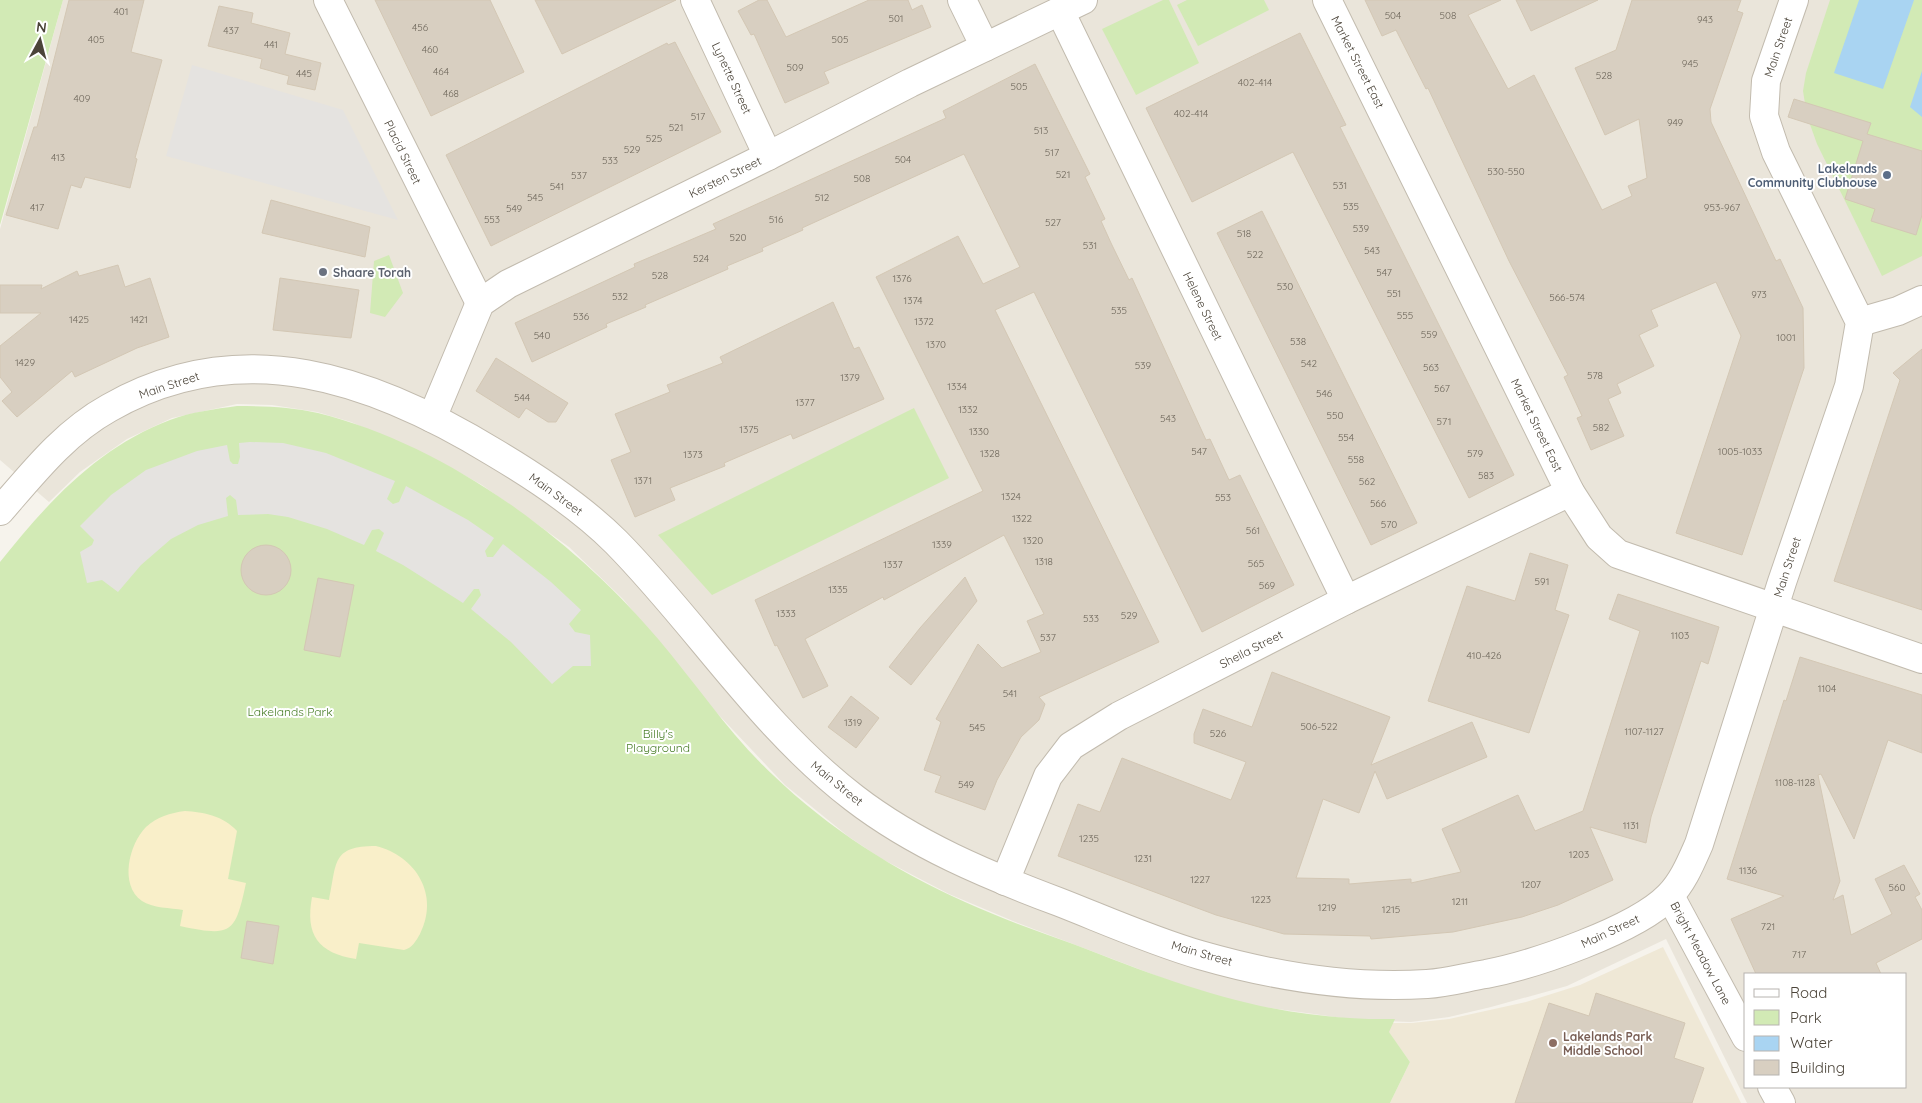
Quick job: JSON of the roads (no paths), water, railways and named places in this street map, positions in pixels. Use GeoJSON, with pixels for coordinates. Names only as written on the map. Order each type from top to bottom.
{"type":"FeatureCollection","features":[{"type":"Feature","properties":{"kind":"street","name":"Placid Street"},"geometry":{"type":"LineString","coordinates":[[328,0],[480,303]]}},
{"type":"Feature","properties":{"kind":"street","name":"Lynette Street"},"geometry":{"type":"LineString","coordinates":[[695,0],[768,156]]}},
{"type":"Feature","properties":{"kind":"street"},"geometry":{"type":"LineString","coordinates":[[962,0],[985,47]]}},
{"type":"Feature","properties":{"kind":"street","name":"Market Street East"},"geometry":{"type":"LineString","coordinates":[[1327,0],[1570,492],[1599,536],[1618,554],[1922,659]]}},
{"type":"Feature","properties":{"kind":"street","name":"Main Street"},"geometry":{"type":"LineString","coordinates":[[0,511],[49,454],[86,422],[124,400],[156,386],[197,375],[232,369],[266,368],[310,374],[354,386],[456,429],[547,486],[610,536],[660,587],[781,733],[852,796],[918,840],[1006,881],[1198,955],[1298,978],[1364,985],[1430,984],[1497,972],[1570,949],[1649,912],[1670,896],[1687,872],[1699,844],[1774,608],[1849,386],[1860,322],[1776,152],[1764,116],[1766,81],[1794,0]]}},
{"type":"Feature","properties":{"kind":"street","name":"Kersten Street"},"geometry":{"type":"LineString","coordinates":[[480,303],[508,284],[768,156],[910,83],[1072,6]]}},
{"type":"Feature","properties":{"kind":"street","name":"Helene Street"},"geometry":{"type":"LineString","coordinates":[[1072,6],[1346,600]]}},
{"type":"Feature","properties":{"kind":"street"},"geometry":{"type":"LineString","coordinates":[[1860,322],[1898,311],[1922,300]]}},
{"type":"Feature","properties":{"kind":"street"},"geometry":{"type":"LineString","coordinates":[[432,418],[480,303]]}},
{"type":"Feature","properties":{"kind":"street","name":"Sheila Street"},"geometry":{"type":"LineString","coordinates":[[1006,881],[1048,776],[1071,746],[1119,716],[1346,600],[1570,492]]}},
{"type":"Feature","properties":{"kind":"street","name":"Bright Meadow Lane"},"geometry":{"type":"LineString","coordinates":[[1670,896],[1744,1033]]}},
{"type":"Feature","properties":{"kind":"street"},"geometry":{"type":"LineString","coordinates":[[1773,1088],[1781,1103]]}},
{"type":"Feature","properties":{"kind":"water"},"geometry":{"type":"Polygon","coordinates":[[[1859,0],[1914,0],[1883,89],[1834,73],[1859,0]]]}},
{"type":"Feature","properties":{"kind":"water"},"geometry":{"type":"Polygon","coordinates":[[[1922,71],[1922,117],[1910,107],[1922,71]]]}},
{"type":"Feature","properties":{"kind":"place","name":"Lakelands Community Clubhouse"},"geometry":{"type":"Point","coordinates":[1887,175]}},
{"type":"Feature","properties":{"kind":"place","name":"Shaare Torah"},"geometry":{"type":"Point","coordinates":[323,272]}},
{"type":"Feature","properties":{"kind":"place","name":"Lakelands Park Middle School"},"geometry":{"type":"Point","coordinates":[1553,1043]}},
{"type":"Feature","properties":{"kind":"park label","name":"Lakelands Park"},"geometry":{"type":"Point","coordinates":[290,711]}},
{"type":"Feature","properties":{"kind":"park label","name":"Billy's Playground"},"geometry":{"type":"Point","coordinates":[658,740]}}]}
